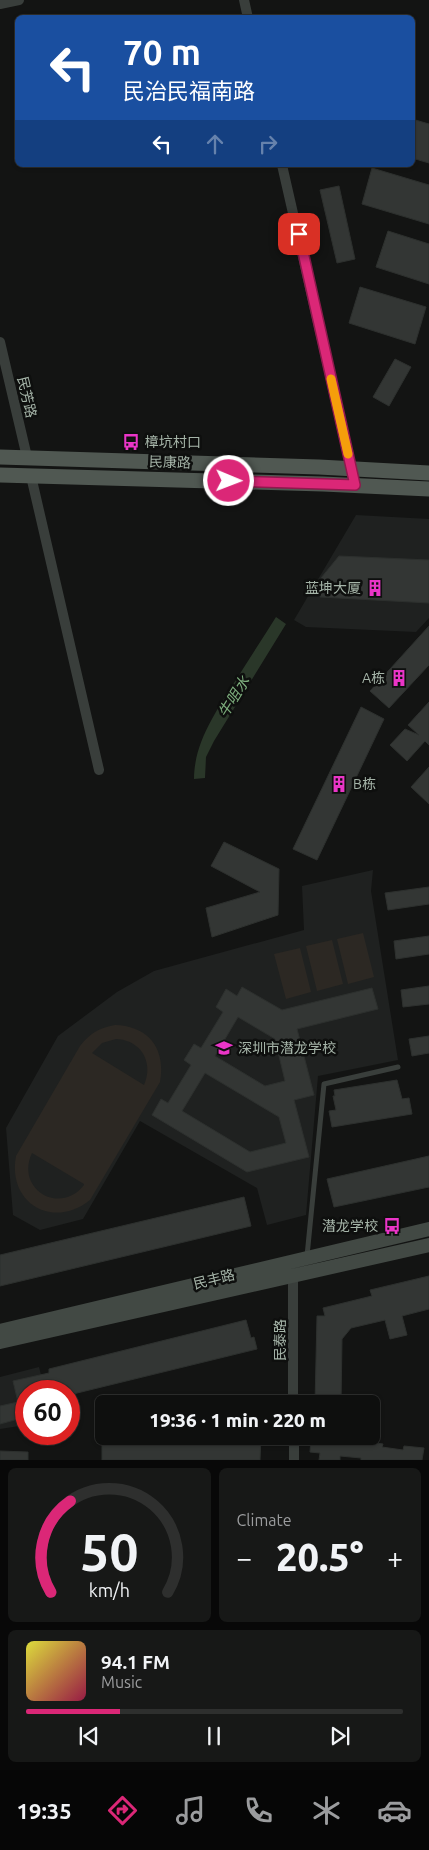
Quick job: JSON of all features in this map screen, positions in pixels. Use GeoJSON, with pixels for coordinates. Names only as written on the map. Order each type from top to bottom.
{"type":"FeatureCollection","features":[{"type":"Feature","properties":{"kind":"main road","name":"民康路"},"geometry":{"type":"LineString","coordinates":[[0,457],[351,468],[429,473]]}},
{"type":"Feature","properties":{"kind":"main road","name":"民康路"},"geometry":{"type":"LineString","coordinates":[[0,475],[355,485],[429,489]]}},
{"type":"Feature","properties":{"kind":"main road","name":"民丰路"},"geometry":{"type":"LineString","coordinates":[[0,1331],[429,1229]]}},
{"type":"Feature","properties":{"kind":"main road","name":"民丰路"},"geometry":{"type":"LineString","coordinates":[[0,1342],[429,1245]]}},
{"type":"Feature","properties":{"kind":"street"},"geometry":{"type":"LineString","coordinates":[[0,4],[19,0]]}},
{"type":"Feature","properties":{"kind":"street"},"geometry":{"type":"LineString","coordinates":[[244,0],[247,15]]}},
{"type":"Feature","properties":{"kind":"street"},"geometry":{"type":"LineString","coordinates":[[282,167],[355,485]]}},
{"type":"Feature","properties":{"kind":"street","name":"民芳路"},"geometry":{"type":"LineString","coordinates":[[0,342],[27,457]]}},
{"type":"Feature","properties":{"kind":"street"},"geometry":{"type":"LineString","coordinates":[[31,476],[99,770]]}},
{"type":"Feature","properties":{"kind":"street","name":"民泰路"},"geometry":{"type":"LineString","coordinates":[[293,1276],[294,1395]]}},
{"type":"Feature","properties":{"kind":"street"},"geometry":{"type":"LineString","coordinates":[[294,1445],[294,1460]]}},
{"type":"Feature","properties":{"kind":"lane"},"geometry":{"type":"LineString","coordinates":[[307,1257],[324,1084],[398,1067]]}},
{"type":"Feature","properties":{"kind":"shaded area","name":"蓝坤大厦"},"geometry":{"type":"Polygon","coordinates":[[[356,515],[429,519],[429,618],[416,632],[306,627],[294,620],[356,515]]]}},
{"type":"Feature","properties":{"kind":"shaded area","name":"深圳市潜龙学校"},"geometry":{"type":"Polygon","coordinates":[[[373,870],[371,891],[398,1060],[318,1076],[306,1215],[267,1225],[257,1188],[140,1121],[83,1219],[40,1230],[13,1215],[6,1128],[58,1036],[117,992],[154,971],[304,930],[302,886],[373,870]]]}},
{"type":"Feature","properties":{"kind":"shaded area"},"geometry":{"type":"Polygon","coordinates":[[[363,933],[374,977],[348,984],[337,939],[363,933]]]}},
{"type":"Feature","properties":{"kind":"shaded area"},"geometry":{"type":"Polygon","coordinates":[[[332,940],[343,984],[317,991],[306,946],[332,940]]]}},
{"type":"Feature","properties":{"kind":"shaded area"},"geometry":{"type":"Polygon","coordinates":[[[300,948],[311,992],[286,999],[274,954],[300,948]]]}},
{"type":"Feature","properties":{"kind":"shaded area"},"geometry":{"type":"Polygon","coordinates":[[[109,1026],[127,1026],[146,1035],[157,1050],[160,1059],[160,1082],[90,1200],[76,1209],[48,1212],[36,1207],[26,1198],[19,1187],[15,1173],[16,1156],[80,1046],[91,1034],[109,1026]],[[116,1039],[102,1043],[92,1053],[144,1085],[147,1068],[143,1054],[132,1043],[116,1039]],[[32,1153],[28,1166],[30,1178],[35,1187],[43,1194],[53,1198],[63,1198],[74,1194],[84,1185],[84,1184],[32,1153]]]}},
{"type":"Feature","properties":{"kind":"shaded area"},"geometry":{"type":"Polygon","coordinates":[[[39,1367],[42,1380],[15,1380],[15,1427],[0,1429],[0,1377],[39,1367]]]}},
{"type":"Feature","properties":{"kind":"water","name":"牛咀水"},"geometry":{"type":"Polygon","coordinates":[[[276,617],[286,624],[214,741],[206,757],[205,778],[194,779],[198,752],[208,727],[221,703],[276,617]]]}},
{"type":"Feature","properties":{"kind":"building"},"geometry":{"type":"Polygon","coordinates":[[[415,120],[429,124],[429,163],[415,159],[415,120]]]}},
{"type":"Feature","properties":{"kind":"building"},"geometry":{"type":"Polygon","coordinates":[[[372,168],[429,185],[429,224],[362,204],[372,168]]]}},
{"type":"Feature","properties":{"kind":"building"},"geometry":{"type":"Polygon","coordinates":[[[339,186],[355,259],[337,263],[320,190],[339,186]]]}},
{"type":"Feature","properties":{"kind":"building"},"geometry":{"type":"Polygon","coordinates":[[[388,231],[429,244],[429,284],[376,267],[388,231]]]}},
{"type":"Feature","properties":{"kind":"building"},"geometry":{"type":"Polygon","coordinates":[[[360,287],[426,307],[415,344],[349,323],[360,287]]]}},
{"type":"Feature","properties":{"kind":"building"},"geometry":{"type":"Polygon","coordinates":[[[395,359],[411,367],[389,406],[373,397],[395,359]]]}},
{"type":"Feature","properties":{"kind":"building","name":"蓝坤大厦"},"geometry":{"type":"Polygon","coordinates":[[[339,556],[429,560],[429,603],[320,597],[321,578],[339,556]]]}},
{"type":"Feature","properties":{"kind":"building","name":"A栋"},"geometry":{"type":"Polygon","coordinates":[[[429,626],[429,665],[389,708],[370,691],[429,626]]]}},
{"type":"Feature","properties":{"kind":"building"},"geometry":{"type":"Polygon","coordinates":[[[429,702],[429,745],[425,741],[407,761],[390,745],[405,729],[419,735],[408,725],[429,702]]]}},
{"type":"Feature","properties":{"kind":"building","name":"B栋"},"geometry":{"type":"Polygon","coordinates":[[[361,707],[384,719],[317,860],[293,849],[361,707]]]}},
{"type":"Feature","properties":{"kind":"building"},"geometry":{"type":"Polygon","coordinates":[[[429,767],[429,804],[411,787],[429,767]]]}},
{"type":"Feature","properties":{"kind":"building"},"geometry":{"type":"Polygon","coordinates":[[[224,842],[279,869],[278,915],[212,937],[206,908],[260,892],[211,866],[224,842]]]}},
{"type":"Feature","properties":{"kind":"building"},"geometry":{"type":"Polygon","coordinates":[[[429,887],[429,904],[388,910],[385,893],[429,887]]]}},
{"type":"Feature","properties":{"kind":"building"},"geometry":{"type":"Polygon","coordinates":[[[429,936],[429,954],[396,959],[394,941],[429,936]]]}},
{"type":"Feature","properties":{"kind":"building"},"geometry":{"type":"Polygon","coordinates":[[[429,986],[429,1004],[403,1007],[401,990],[429,986]]]}},
{"type":"Feature","properties":{"kind":"building"},"geometry":{"type":"Polygon","coordinates":[[[242,987],[282,1010],[372,988],[378,1009],[297,1029],[314,1095],[294,1100],[309,1157],[247,1172],[152,1115],[161,1099],[168,1103],[191,1065],[184,1060],[194,1044],[201,1048],[223,1012],[216,1007],[226,989],[237,996],[242,987]],[[238,1017],[215,1056],[265,1086],[285,1081],[275,1039],[238,1017]],[[205,1073],[182,1111],[250,1152],[286,1143],[279,1117],[205,1073]]]}},
{"type":"Feature","properties":{"kind":"building"},"geometry":{"type":"Polygon","coordinates":[[[429,1036],[429,1053],[412,1056],[409,1039],[429,1036]]]}},
{"type":"Feature","properties":{"kind":"building"},"geometry":{"type":"Polygon","coordinates":[[[397,1080],[402,1099],[409,1098],[412,1114],[332,1127],[329,1111],[336,1110],[333,1096],[335,1096],[334,1090],[397,1080]]]}},
{"type":"Feature","properties":{"kind":"building"},"geometry":{"type":"Polygon","coordinates":[[[429,1156],[429,1187],[334,1207],[327,1179],[429,1156]]]}},
{"type":"Feature","properties":{"kind":"building"},"geometry":{"type":"Polygon","coordinates":[[[244,1197],[251,1226],[0,1286],[0,1255],[244,1197]]]}},
{"type":"Feature","properties":{"kind":"building"},"geometry":{"type":"Polygon","coordinates":[[[429,1276],[429,1309],[402,1316],[407,1335],[390,1339],[385,1320],[351,1328],[342,1339],[341,1395],[315,1395],[317,1316],[325,1316],[323,1308],[372,1296],[370,1290],[429,1276]]]}},
{"type":"Feature","properties":{"kind":"building"},"geometry":{"type":"Polygon","coordinates":[[[246,1320],[251,1338],[254,1337],[257,1349],[80,1392],[80,1380],[18,1380],[49,1373],[49,1369],[246,1320]]]}},
{"type":"Feature","properties":{"kind":"building"},"geometry":{"type":"Polygon","coordinates":[[[15,1403],[15,1420],[0,1424],[0,1406],[15,1403]]]}},
{"type":"Feature","properties":{"kind":"building"},"geometry":{"type":"Polygon","coordinates":[[[380,1444],[383,1444],[382,1447],[403,1450],[404,1446],[424,1448],[422,1460],[361,1460],[361,1458],[340,1456],[340,1460],[319,1460],[320,1453],[310,1452],[311,1445],[380,1444]]]}},
{"type":"Feature","properties":{"kind":"building"},"geometry":{"type":"Polygon","coordinates":[[[102,1445],[261,1445],[260,1460],[102,1460],[102,1445]]]}},
{"type":"Feature","properties":{"kind":"building"},"geometry":{"type":"Polygon","coordinates":[[[0,1451],[28,1452],[28,1460],[0,1460],[0,1451]]]}},
{"type":"Feature","properties":{"kind":"slow traffic"},"geometry":{"type":"LineString","coordinates":[[331,379],[348,454]]}},
{"type":"Feature","properties":{"kind":"place","name":"樟坑村口"},"geometry":{"type":"Point","coordinates":[131,442]}},
{"type":"Feature","properties":{"kind":"place","name":"蓝坤大厦"},"geometry":{"type":"Point","coordinates":[375,588]}},
{"type":"Feature","properties":{"kind":"place","name":"A栋"},"geometry":{"type":"Point","coordinates":[399,678]}},
{"type":"Feature","properties":{"kind":"place","name":"B栋"},"geometry":{"type":"Point","coordinates":[339,784]}},
{"type":"Feature","properties":{"kind":"place","name":"深圳市潜龙学校"},"geometry":{"type":"Point","coordinates":[224,1048]}},
{"type":"Feature","properties":{"kind":"place","name":"潜龙学校"},"geometry":{"type":"Point","coordinates":[392,1226]}},
{"type":"Feature","properties":{"kind":"route"},"geometry":{"type":"LineString","coordinates":[[229,481],[355,485],[299,234]]}}]}
